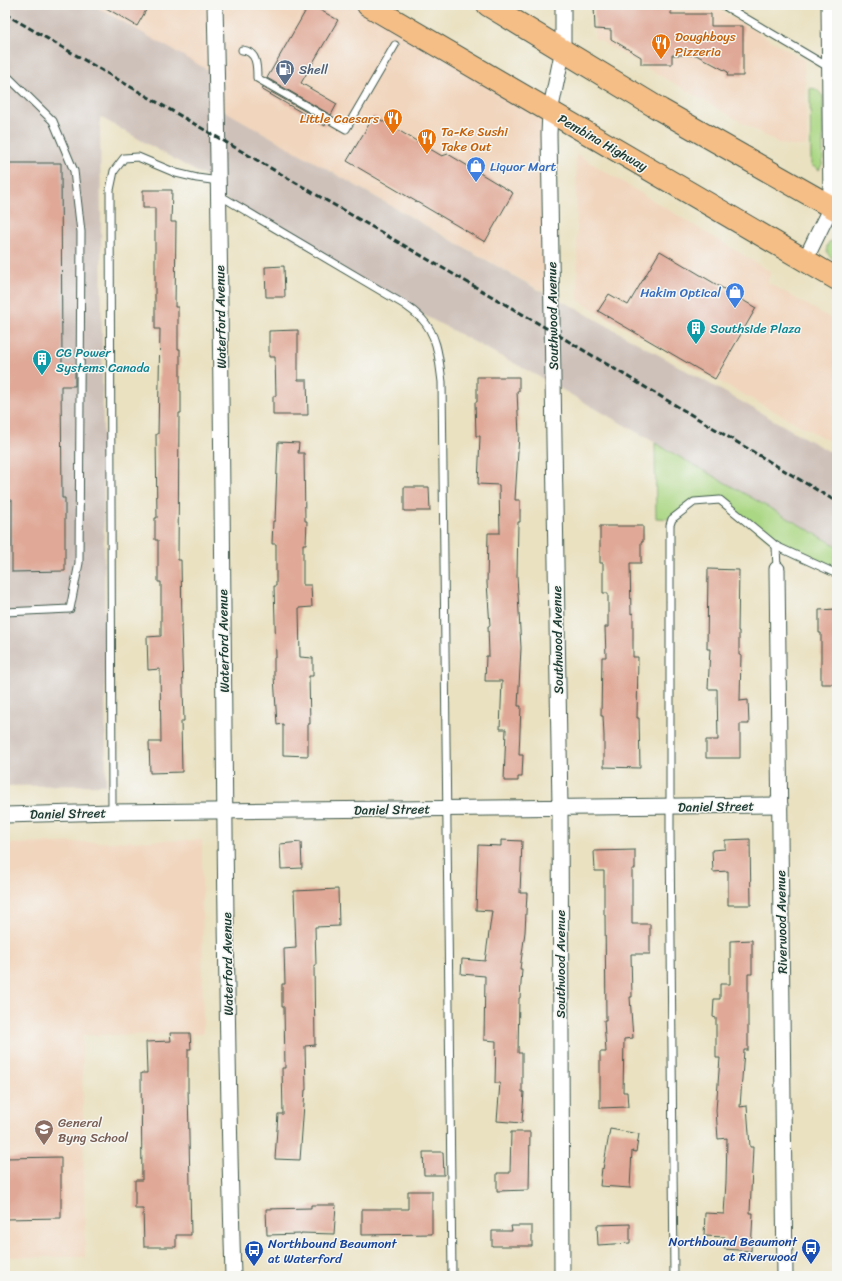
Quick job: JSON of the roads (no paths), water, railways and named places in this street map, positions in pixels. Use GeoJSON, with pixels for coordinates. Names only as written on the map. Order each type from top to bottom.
{"type":"FeatureCollection","features":[{"type":"Feature","properties":{"kind":"main road","name":"Pembina Highway"},"geometry":{"type":"LineString","coordinates":[[368,5],[837,279]]}},
{"type":"Feature","properties":{"kind":"main road"},"geometry":{"type":"LineString","coordinates":[[488,5],[661,110],[834,208]]}},
{"type":"Feature","properties":{"kind":"street","name":"Waterford Avenue"},"geometry":{"type":"LineString","coordinates":[[216,5],[224,812],[233,1276]]}},
{"type":"Feature","properties":{"kind":"street","name":"Southwood Avenue"},"geometry":{"type":"LineString","coordinates":[[562,1276],[560,807],[549,134],[550,112],[563,50],[563,5]]}},
{"type":"Feature","properties":{"kind":"street"},"geometry":{"type":"LineString","coordinates":[[805,260],[834,208],[833,70],[829,5]]}},
{"type":"Feature","properties":{"kind":"street","name":"Riverwood Avenue"},"geometry":{"type":"LineString","coordinates":[[777,569],[785,1276]]}},
{"type":"Feature","properties":{"kind":"street","name":"Daniel Street"},"geometry":{"type":"LineString","coordinates":[[5,815],[112,812],[780,805]]}},
{"type":"Feature","properties":{"kind":"lane"},"geometry":{"type":"LineString","coordinates":[[723,5],[833,70]]}},
{"type":"Feature","properties":{"kind":"lane"},"geometry":{"type":"LineString","coordinates":[[242,50],[251,53],[255,59],[257,78],[346,129],[394,45]]}},
{"type":"Feature","properties":{"kind":"lane"},"geometry":{"type":"LineString","coordinates":[[5,74],[53,121],[74,171],[81,232],[79,563],[70,609],[5,612]]}},
{"type":"Feature","properties":{"kind":"lane"},"geometry":{"type":"LineString","coordinates":[[112,812],[110,190],[114,170],[124,158],[138,157],[176,172],[197,178],[219,188],[405,304],[423,320],[432,334],[438,353],[442,382],[452,1276]]}},
{"type":"Feature","properties":{"kind":"lane"},"geometry":{"type":"LineString","coordinates":[[674,1276],[670,806],[670,526],[672,519],[694,502],[720,500],[776,546],[837,574]]}},
{"type":"Feature","properties":{"kind":"lane"},"geometry":{"type":"LineString","coordinates":[[776,546],[777,569]]}},
{"type":"Feature","properties":{"kind":"railway"},"geometry":{"type":"LineString","coordinates":[[5,14],[553,332],[837,502]]}},
{"type":"Feature","properties":{"kind":"place","name":"Doughboys Pizzeria"},"geometry":{"type":"Point","coordinates":[661,60]}},
{"type":"Feature","properties":{"kind":"place","name":"Shell"},"geometry":{"type":"Point","coordinates":[285,86]}},
{"type":"Feature","properties":{"kind":"place","name":"Little Caesars"},"geometry":{"type":"Point","coordinates":[393,135]}},
{"type":"Feature","properties":{"kind":"place","name":"Ta-Ke Sushi Take Out"},"geometry":{"type":"Point","coordinates":[427,155]}},
{"type":"Feature","properties":{"kind":"place","name":"Liquor Mart"},"geometry":{"type":"Point","coordinates":[476,183]}},
{"type":"Feature","properties":{"kind":"place","name":"Hakim Optical"},"geometry":{"type":"Point","coordinates":[735,309]}},
{"type":"Feature","properties":{"kind":"place","name":"Southside Plaza"},"geometry":{"type":"Point","coordinates":[696,345]}},
{"type":"Feature","properties":{"kind":"place","name":"CG Power Systems Canada"},"geometry":{"type":"Point","coordinates":[42,376]}},
{"type":"Feature","properties":{"kind":"place","name":"General Byng School"},"geometry":{"type":"Point","coordinates":[44,1146]}},
{"type":"Feature","properties":{"kind":"place","name":"Northbound Beaumont at Riverwood"},"geometry":{"type":"Point","coordinates":[811,1265]}},
{"type":"Feature","properties":{"kind":"place","name":"Northbound Beaumont at Waterford"},"geometry":{"type":"Point","coordinates":[254,1267]}}]}
